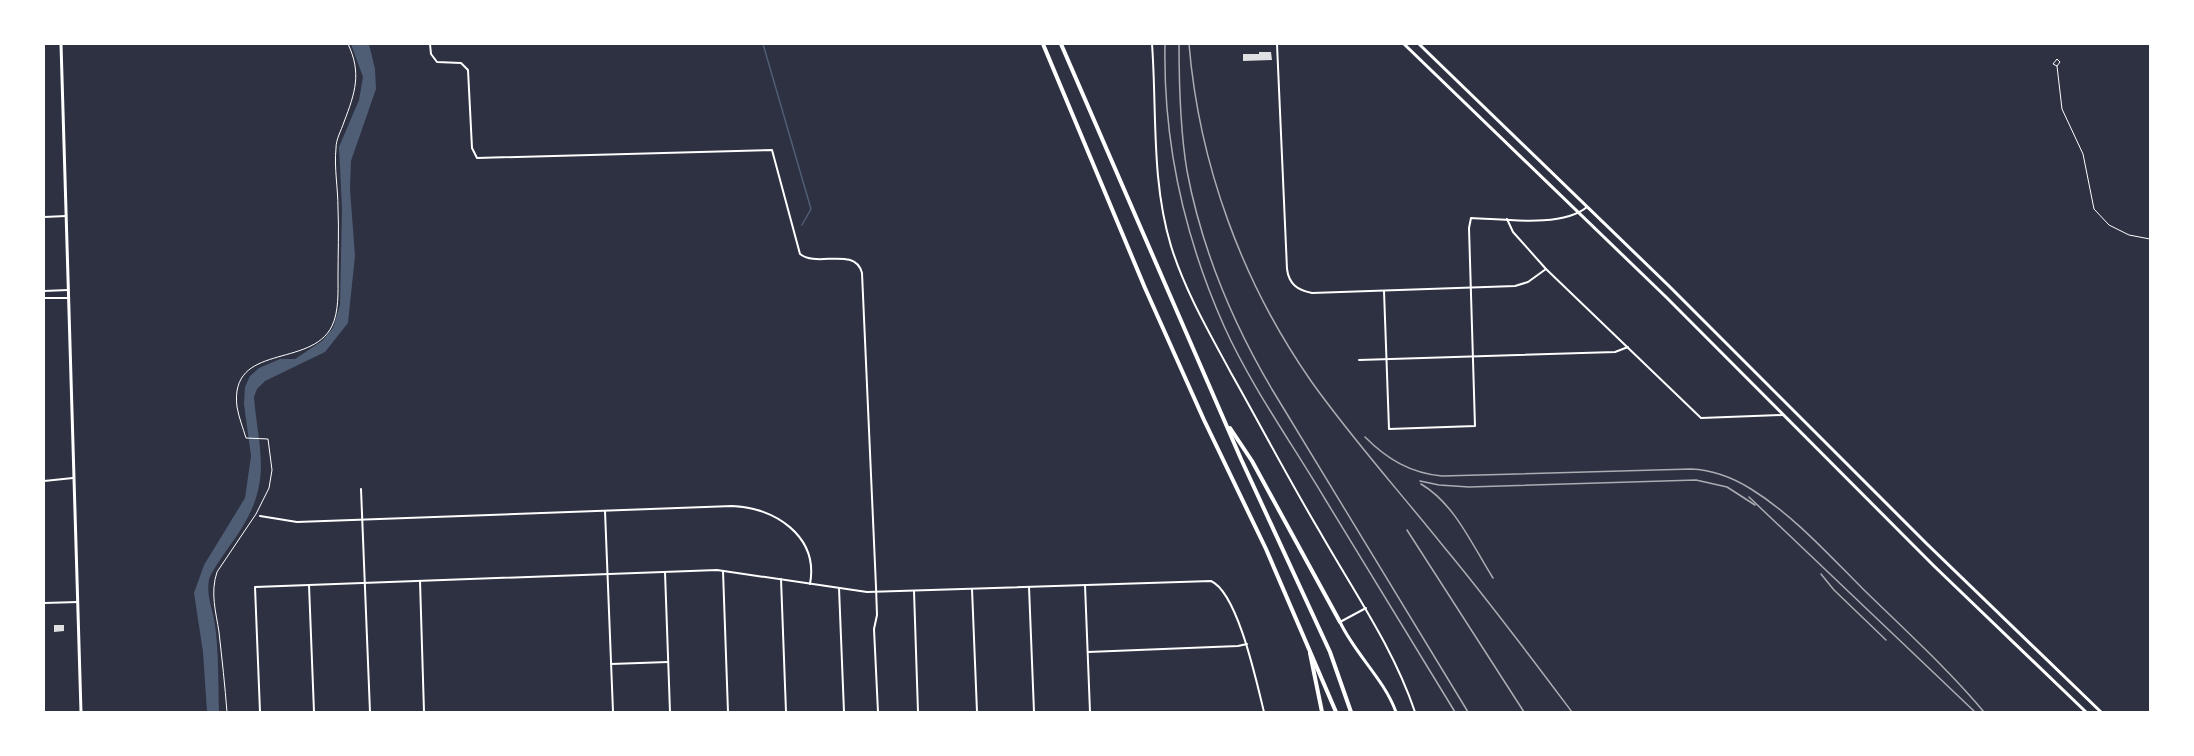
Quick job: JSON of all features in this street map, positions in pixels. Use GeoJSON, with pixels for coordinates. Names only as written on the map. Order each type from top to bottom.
{"type":"FeatureCollection","features":[{"type":"Feature","properties":{"kind":"highway"},"geometry":{"type":"LineString","coordinates":[[1043,44],[1145,288],[1309,647],[1336,712]]}},
{"type":"Feature","properties":{"kind":"highway"},"geometry":{"type":"LineString","coordinates":[[1061,44],[1225,420],[1330,652],[1350,712]]}},
{"type":"Feature","properties":{"kind":"highway"},"geometry":{"type":"LineString","coordinates":[[1225,420],[1252,461],[1340,622]]}},
{"type":"Feature","properties":{"kind":"highway"},"geometry":{"type":"LineString","coordinates":[[1309,647],[1322,712]]}},
{"type":"Feature","properties":{"kind":"main road"},"geometry":{"type":"LineString","coordinates":[[61,44],[81,712]]}},
{"type":"Feature","properties":{"kind":"main road"},"geometry":{"type":"LineString","coordinates":[[1404,44],[1579,213],[1934,566],[2086,712]]}},
{"type":"Feature","properties":{"kind":"main road"},"geometry":{"type":"LineString","coordinates":[[1419,44],[1587,206],[1927,544],[2101,712]]}},
{"type":"Feature","properties":{"kind":"main road"},"geometry":{"type":"LineString","coordinates":[[1340,622],[1352,646],[1388,694],[1396,712]]}},
{"type":"Feature","properties":{"kind":"street"},"geometry":{"type":"LineString","coordinates":[[430,44],[430,51],[437,62],[460,63],[468,70],[471,148],[477,158],[772,150],[800,254],[812,259],[850,259],[858,264],[862,273],[868,369],[878,712]]}},
{"type":"Feature","properties":{"kind":"street"},"geometry":{"type":"LineString","coordinates":[[1152,44],[1157,180],[1167,231],[1177,265],[1198,312],[1320,534],[1366,608],[1398,669],[1415,712]]}},
{"type":"Feature","properties":{"kind":"street"},"geometry":{"type":"LineString","coordinates":[[1278,44],[1287,268],[1290,281],[1297,288],[1312,292],[1522,285],[1546,269]]}},
{"type":"Feature","properties":{"kind":"street"},"geometry":{"type":"LineString","coordinates":[[1384,291],[1389,429],[1475,426],[1469,228],[1471,218],[1563,218],[1579,213],[1587,206]]}},
{"type":"Feature","properties":{"kind":"street"},"geometry":{"type":"LineString","coordinates":[[44,217],[66,216]]}},
{"type":"Feature","properties":{"kind":"street"},"geometry":{"type":"LineString","coordinates":[[1508,219],[1513,232],[1546,269],[1701,418],[1784,415]]}},
{"type":"Feature","properties":{"kind":"street"},"geometry":{"type":"LineString","coordinates":[[44,291],[68,290]]}},
{"type":"Feature","properties":{"kind":"street"},"geometry":{"type":"LineString","coordinates":[[44,298],[69,298]]}},
{"type":"Feature","properties":{"kind":"street"},"geometry":{"type":"LineString","coordinates":[[1359,360],[1615,352],[1628,347]]}},
{"type":"Feature","properties":{"kind":"street"},"geometry":{"type":"LineString","coordinates":[[44,481],[74,478]]}},
{"type":"Feature","properties":{"kind":"street"},"geometry":{"type":"LineString","coordinates":[[361,489],[369,712]]}},
{"type":"Feature","properties":{"kind":"street"},"geometry":{"type":"LineString","coordinates":[[260,516],[290,522],[732,506],[762,510],[788,525],[803,541],[812,564],[810,584]]}},
{"type":"Feature","properties":{"kind":"street"},"geometry":{"type":"LineString","coordinates":[[605,511],[613,712]]}},
{"type":"Feature","properties":{"kind":"street"},"geometry":{"type":"LineString","coordinates":[[723,571],[728,712]]}},
{"type":"Feature","properties":{"kind":"street"},"geometry":{"type":"LineString","coordinates":[[260,712],[255,587],[723,571],[876,592],[1211,581],[1224,592],[1247,644],[1264,712]]}},
{"type":"Feature","properties":{"kind":"street"},"geometry":{"type":"LineString","coordinates":[[665,572],[670,712]]}},
{"type":"Feature","properties":{"kind":"street"},"geometry":{"type":"LineString","coordinates":[[781,579],[786,712]]}},
{"type":"Feature","properties":{"kind":"street"},"geometry":{"type":"LineString","coordinates":[[420,581],[424,712]]}},
{"type":"Feature","properties":{"kind":"street"},"geometry":{"type":"LineString","coordinates":[[309,585],[314,712]]}},
{"type":"Feature","properties":{"kind":"street"},"geometry":{"type":"LineString","coordinates":[[1085,585],[1090,712]]}},
{"type":"Feature","properties":{"kind":"street"},"geometry":{"type":"LineString","coordinates":[[1029,587],[1034,712]]}},
{"type":"Feature","properties":{"kind":"street"},"geometry":{"type":"LineString","coordinates":[[839,588],[844,712]]}},
{"type":"Feature","properties":{"kind":"street"},"geometry":{"type":"LineString","coordinates":[[972,589],[977,712]]}},
{"type":"Feature","properties":{"kind":"street"},"geometry":{"type":"LineString","coordinates":[[914,591],[918,712]]}},
{"type":"Feature","properties":{"kind":"street"},"geometry":{"type":"LineString","coordinates":[[44,603],[78,602]]}},
{"type":"Feature","properties":{"kind":"street"},"geometry":{"type":"LineString","coordinates":[[1340,622],[1366,608]]}},
{"type":"Feature","properties":{"kind":"street"},"geometry":{"type":"LineString","coordinates":[[1088,652],[1247,644]]}},
{"type":"Feature","properties":{"kind":"street"},"geometry":{"type":"LineString","coordinates":[[611,664],[668,662]]}},
{"type":"Feature","properties":{"kind":"path"},"geometry":{"type":"LineString","coordinates":[[227,712],[213,582],[217,572],[264,500],[272,470],[268,439],[247,438],[237,404],[238,393],[244,377],[258,363],[307,349],[321,340],[332,326],[337,304],[336,149],[357,77],[355,58],[348,44]]}},
{"type":"Feature","properties":{"kind":"path"},"geometry":{"type":"LineString","coordinates":[[2057,66],[2062,109],[2083,154],[2094,208],[2109,225],[2128,235],[2151,239]]}},
{"type":"Feature","properties":{"kind":"water"},"geometry":{"type":"Polygon","coordinates":[[[351,44],[369,44],[375,69],[376,89],[351,161],[350,189],[355,256],[348,323],[325,352],[265,381],[257,389],[254,397],[261,462],[258,493],[243,526],[209,580],[209,597],[217,647],[219,712],[207,712],[203,652],[194,593],[204,565],[245,498],[251,456],[244,404],[245,387],[250,376],[259,368],[280,359],[295,359],[322,341],[333,328],[340,305],[342,209],[339,147],[359,100],[363,77],[351,44]]]}},
{"type":"Feature","properties":{"kind":"building"},"geometry":{"type":"Polygon","coordinates":[[[1259,52],[1271,52],[1272,60],[1243,61],[1243,54],[1259,54],[1259,52]]]}},
{"type":"Feature","properties":{"kind":"building"},"geometry":{"type":"Polygon","coordinates":[[[54,625],[64,625],[64,631],[54,632],[54,625]]]}},
{"type":"Feature","properties":{"kind":"waterway"},"geometry":{"type":"LineString","coordinates":[[763,44],[811,209],[802,225]]}},
{"type":"Feature","properties":{"kind":"railway"},"geometry":{"type":"LineString","coordinates":[[1165,44],[1168,117],[1179,188],[1198,258],[1224,326],[1259,392],[1455,712]]}},
{"type":"Feature","properties":{"kind":"railway"},"geometry":{"type":"LineString","coordinates":[[1179,44],[1180,108],[1187,171],[1201,229],[1220,285],[1244,339],[1273,391],[1468,712]]}},
{"type":"Feature","properties":{"kind":"railway"},"geometry":{"type":"LineString","coordinates":[[1189,44],[1194,89],[1214,177],[1245,263],[1286,343],[1343,424],[1477,588],[1572,712]]}},
{"type":"Feature","properties":{"kind":"railway"},"geometry":{"type":"LineString","coordinates":[[1365,437],[1400,464],[1420,472],[1442,476],[1691,469],[1729,478],[1766,499],[1810,536],[1940,664],[1984,712]]}},
{"type":"Feature","properties":{"kind":"railway"},"geometry":{"type":"LineString","coordinates":[[1420,481],[1469,487],[1696,480],[1727,487],[1755,505]]}},
{"type":"Feature","properties":{"kind":"railway"},"geometry":{"type":"LineString","coordinates":[[1421,484],[1444,502],[1470,539],[1493,578]]}},
{"type":"Feature","properties":{"kind":"railway"},"geometry":{"type":"LineString","coordinates":[[1749,497],[1975,712]]}},
{"type":"Feature","properties":{"kind":"railway"},"geometry":{"type":"LineString","coordinates":[[1407,530],[1524,712]]}},
{"type":"Feature","properties":{"kind":"railway"},"geometry":{"type":"LineString","coordinates":[[1821,574],[1834,590],[1886,640]]}}]}
